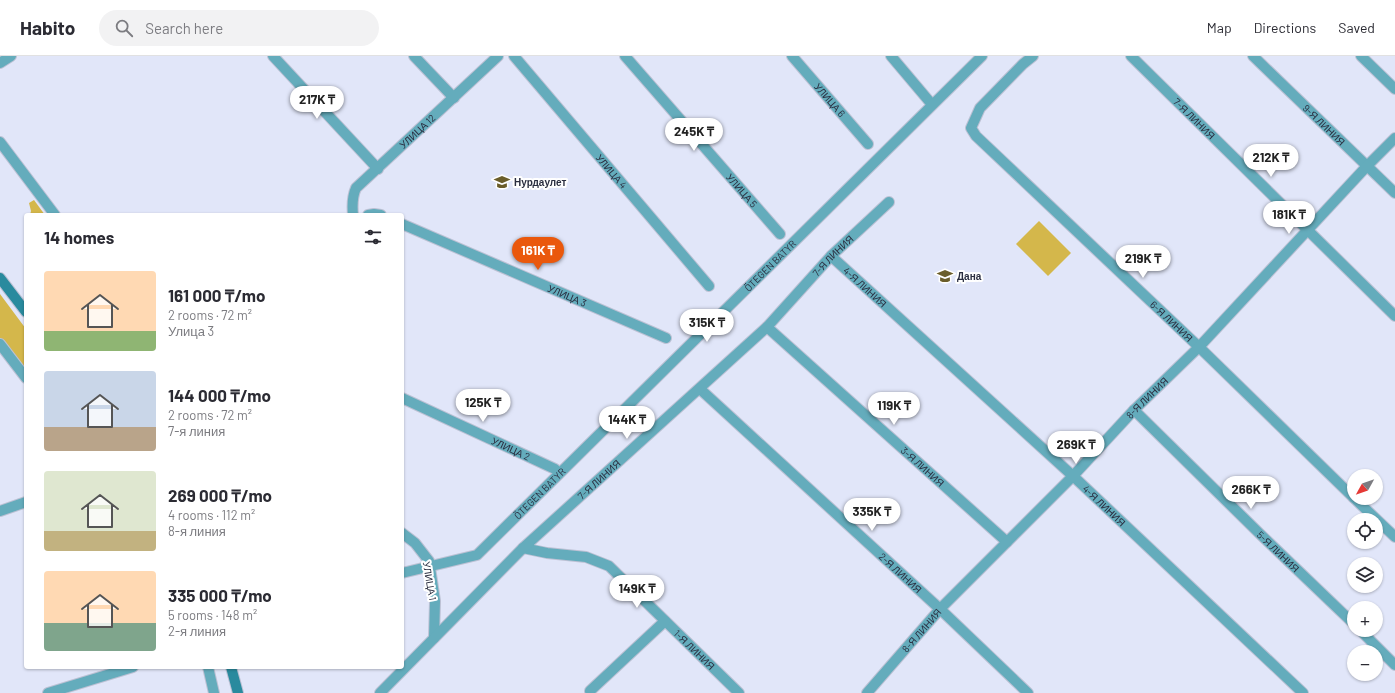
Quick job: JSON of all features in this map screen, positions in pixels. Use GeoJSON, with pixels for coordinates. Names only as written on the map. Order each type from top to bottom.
{"type":"FeatureCollection","features":[{"type":"Feature","properties":{"kind":"main road"},"geometry":{"type":"LineString","coordinates":[[0,278],[22,301]]}},
{"type":"Feature","properties":{"kind":"main road"},"geometry":{"type":"LineString","coordinates":[[232,669],[238,693]]}},
{"type":"Feature","properties":{"kind":"street"},"geometry":{"type":"LineString","coordinates":[[0,63],[11,56]]}},
{"type":"Feature","properties":{"kind":"street"},"geometry":{"type":"LineString","coordinates":[[273,56],[378,169]]}},
{"type":"Feature","properties":{"kind":"street"},"geometry":{"type":"LineString","coordinates":[[414,56],[454,98]]}},
{"type":"Feature","properties":{"kind":"street","name":"УЛИЦА 12"},"geometry":{"type":"LineString","coordinates":[[353,213],[353,199],[356,188],[454,98],[497,56]]}},
{"type":"Feature","properties":{"kind":"street","name":"УЛИЦА 4"},"geometry":{"type":"LineString","coordinates":[[514,56],[709,286]]}},
{"type":"Feature","properties":{"kind":"street","name":"УЛИЦА 5"},"geometry":{"type":"LineString","coordinates":[[625,56],[780,234]]}},
{"type":"Feature","properties":{"kind":"street","name":"УЛИЦА 6"},"geometry":{"type":"LineString","coordinates":[[792,56],[868,144]]}},
{"type":"Feature","properties":{"kind":"street"},"geometry":{"type":"LineString","coordinates":[[891,56],[929,101]]}},
{"type":"Feature","properties":{"kind":"street","name":"ÖTEGEN BATYR"},"geometry":{"type":"LineString","coordinates":[[404,573],[477,555],[982,56]]}},
{"type":"Feature","properties":{"kind":"street","name":"6-Я ЛИНИЯ"},"geometry":{"type":"LineString","coordinates":[[1033,56],[1023,64],[980,108],[971,128],[976,136],[1199,347],[1347,491]]}},
{"type":"Feature","properties":{"kind":"street","name":"7-Я ЛИНИЯ"},"geometry":{"type":"LineString","coordinates":[[1131,56],[1395,316]]}},
{"type":"Feature","properties":{"kind":"street","name":"9-Я ЛИНИЯ"},"geometry":{"type":"LineString","coordinates":[[1253,56],[1395,193]]}},
{"type":"Feature","properties":{"kind":"street"},"geometry":{"type":"LineString","coordinates":[[1361,56],[1395,89]]}},
{"type":"Feature","properties":{"kind":"street","name":"8-Я ЛИНИЯ"},"geometry":{"type":"LineString","coordinates":[[867,693],[940,609],[1073,476],[1134,410],[1199,347],[1367,166],[1395,138]]}},
{"type":"Feature","properties":{"kind":"street"},"geometry":{"type":"LineString","coordinates":[[0,142],[53,213]]}},
{"type":"Feature","properties":{"kind":"street","name":"7-Я ЛИНИЯ"},"geometry":{"type":"LineString","coordinates":[[404,669],[523,548],[767,327],[831,256],[889,202]]}},
{"type":"Feature","properties":{"kind":"street","name":"УЛИЦА 3"},"geometry":{"type":"LineString","coordinates":[[404,225],[666,338]]}},
{"type":"Feature","properties":{"kind":"street","name":"4-Я ЛИНИЯ"},"geometry":{"type":"LineString","coordinates":[[831,256],[1073,476],[1303,693]]}},
{"type":"Feature","properties":{"kind":"street","name":"3-Я ЛИНИЯ"},"geometry":{"type":"LineString","coordinates":[[767,327],[1006,542]]}},
{"type":"Feature","properties":{"kind":"street"},"geometry":{"type":"LineString","coordinates":[[0,344],[24,375]]}},
{"type":"Feature","properties":{"kind":"street","name":"2-Я ЛИНИЯ"},"geometry":{"type":"LineString","coordinates":[[700,389],[940,609],[1028,693]]}},
{"type":"Feature","properties":{"kind":"street","name":"УЛИЦА 2"},"geometry":{"type":"LineString","coordinates":[[404,399],[555,469]]}},
{"type":"Feature","properties":{"kind":"street","name":"5-Я ЛИНИЯ"},"geometry":{"type":"LineString","coordinates":[[1134,410],[1347,617]]}},
{"type":"Feature","properties":{"kind":"street"},"geometry":{"type":"LineString","coordinates":[[0,511],[24,503]]}},
{"type":"Feature","properties":{"kind":"street","name":"6-Я ЛИНИЯ"},"geometry":{"type":"LineString","coordinates":[[1361,505],[1395,538]]}},
{"type":"Feature","properties":{"kind":"street","name":"УЛИЦА 1"},"geometry":{"type":"LineString","coordinates":[[404,535],[415,543],[429,561],[435,601],[434,638]]}},
{"type":"Feature","properties":{"kind":"street","name":"1-Я ЛИНИЯ"},"geometry":{"type":"LineString","coordinates":[[523,548],[547,553],[586,557],[609,566],[739,693]]}},
{"type":"Feature","properties":{"kind":"street"},"geometry":{"type":"LineString","coordinates":[[590,691],[665,621]]}},
{"type":"Feature","properties":{"kind":"street"},"geometry":{"type":"LineString","coordinates":[[1367,637],[1395,664]]}},
{"type":"Feature","properties":{"kind":"street"},"geometry":{"type":"LineString","coordinates":[[48,693],[126,669]]}},
{"type":"Feature","properties":{"kind":"street"},"geometry":{"type":"LineString","coordinates":[[208,669],[214,693]]}},
{"type":"Feature","properties":{"kind":"street","name":"7-Я ЛИНИЯ"},"geometry":{"type":"LineString","coordinates":[[380,693],[404,669]]}},
{"type":"Feature","properties":{"kind":"shaded area"},"geometry":{"type":"Polygon","coordinates":[[[34,200],[44,213],[30,213],[29,203],[34,200]]]}},
{"type":"Feature","properties":{"kind":"shaded area"},"geometry":{"type":"Polygon","coordinates":[[[1039,221],[1071,253],[1048,276],[1016,244],[1039,221]]]}},
{"type":"Feature","properties":{"kind":"shaded area"},"geometry":{"type":"Polygon","coordinates":[[[0,294],[24,326],[24,372],[0,340],[0,294]]]}},
{"type":"Feature","properties":{"kind":"place","name":"Нурдаулет"},"geometry":{"type":"Point","coordinates":[502,182]}},
{"type":"Feature","properties":{"kind":"place","name":"Дана"},"geometry":{"type":"Point","coordinates":[945,276]}}]}
